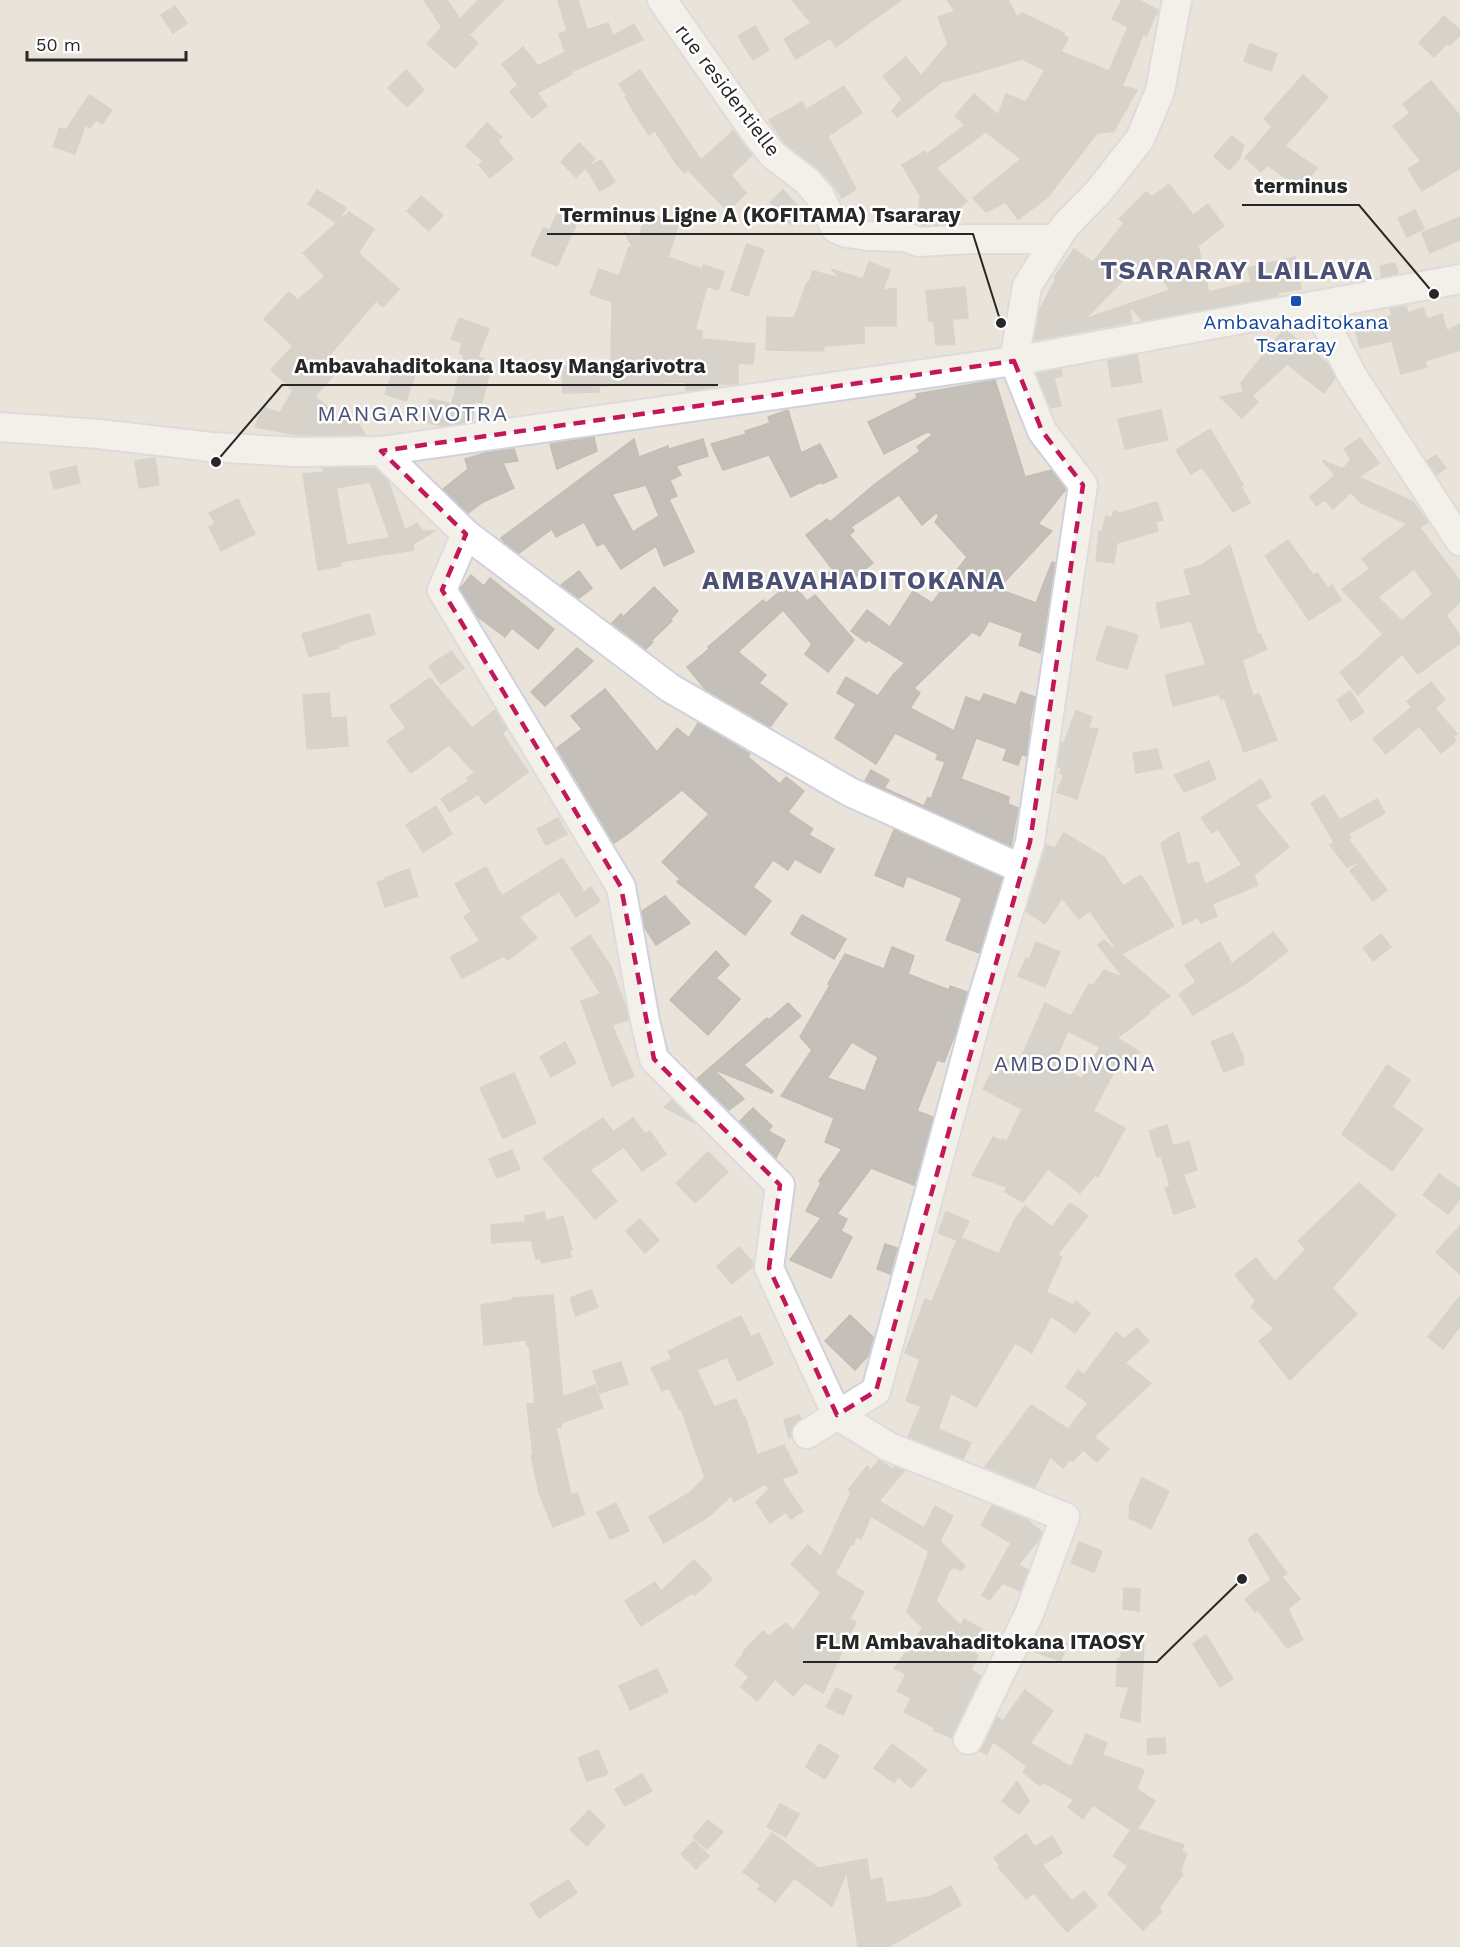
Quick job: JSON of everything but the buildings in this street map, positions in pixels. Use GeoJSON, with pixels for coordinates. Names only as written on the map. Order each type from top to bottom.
{"type":"FeatureCollection","features":[{"type":"Feature","properties":{"kind":"street","name":"rue residentielle"},"geometry":{"type":"LineString","coordinates":[[662,0],[773,155],[807,182],[820,196],[835,228],[847,233],[905,237],[919,242],[969,239],[1057,239]]}},
{"type":"Feature","properties":{"kind":"street"},"geometry":{"type":"LineString","coordinates":[[807,1434],[876,1391],[976,1020],[1030,842],[1083,485],[1041,431],[1014,361],[1028,286],[1065,226],[1099,191],[1140,139],[1160,91],[1177,0]]}},
{"type":"Feature","properties":{"kind":"street"},"geometry":{"type":"LineString","coordinates":[[0,427],[99,434],[211,447],[296,452],[381,451],[1014,361],[1460,279]]}},
{"type":"Feature","properties":{"kind":"street"},"geometry":{"type":"LineString","coordinates":[[1317,307],[1353,377],[1460,541]]}},
{"type":"Feature","properties":{"kind":"street"},"geometry":{"type":"LineString","coordinates":[[381,451],[466,534],[670,688],[850,792],[1022,869]]}},
{"type":"Feature","properties":{"kind":"street"},"geometry":{"type":"LineString","coordinates":[[466,534],[442,590],[621,887],[654,1059],[780,1185],[769,1268],[837,1415],[889,1447],[1065,1516],[1029,1614],[968,1740]]}},
{"type":"Feature","properties":{"kind":"highlighted area"},"geometry":{"type":"Polygon","coordinates":[[[1014,361],[1042,431],[1083,485],[1030,842],[876,1391],[837,1415],[769,1268],[780,1185],[654,1059],[621,887],[442,590],[466,534],[381,451],[1014,361]]]}},
{"type":"Feature","properties":{"kind":"place","name":"terminus"},"geometry":{"type":"Point","coordinates":[1434,294]}},
{"type":"Feature","properties":{"kind":"place","name":"Ambavahaditokana Tsararay"},"geometry":{"type":"Point","coordinates":[1296,301]}},
{"type":"Feature","properties":{"kind":"place","name":"Terminus Ligne A (KOFITAMA) Tsararay"},"geometry":{"type":"Point","coordinates":[1001,323]}},
{"type":"Feature","properties":{"kind":"place","name":"Ambavahaditokana Itaosy Mangarivotra"},"geometry":{"type":"Point","coordinates":[216,462]}},
{"type":"Feature","properties":{"kind":"place","name":"FLM Ambavahaditokana ITAOSY"},"geometry":{"type":"Point","coordinates":[1242,1579]}},
{"type":"Feature","properties":{"kind":"district","name":"TSARARAY LAILAVA"},"geometry":{"type":"Point","coordinates":[1237,270]}},
{"type":"Feature","properties":{"kind":"district","name":"MANGARIVOTRA"},"geometry":{"type":"Point","coordinates":[413,413]}},
{"type":"Feature","properties":{"kind":"district","name":"AMBAVAHADITOKANA"},"geometry":{"type":"Point","coordinates":[854,580]}},
{"type":"Feature","properties":{"kind":"district","name":"AMBODIVONA"},"geometry":{"type":"Point","coordinates":[1075,1063]}}]}
